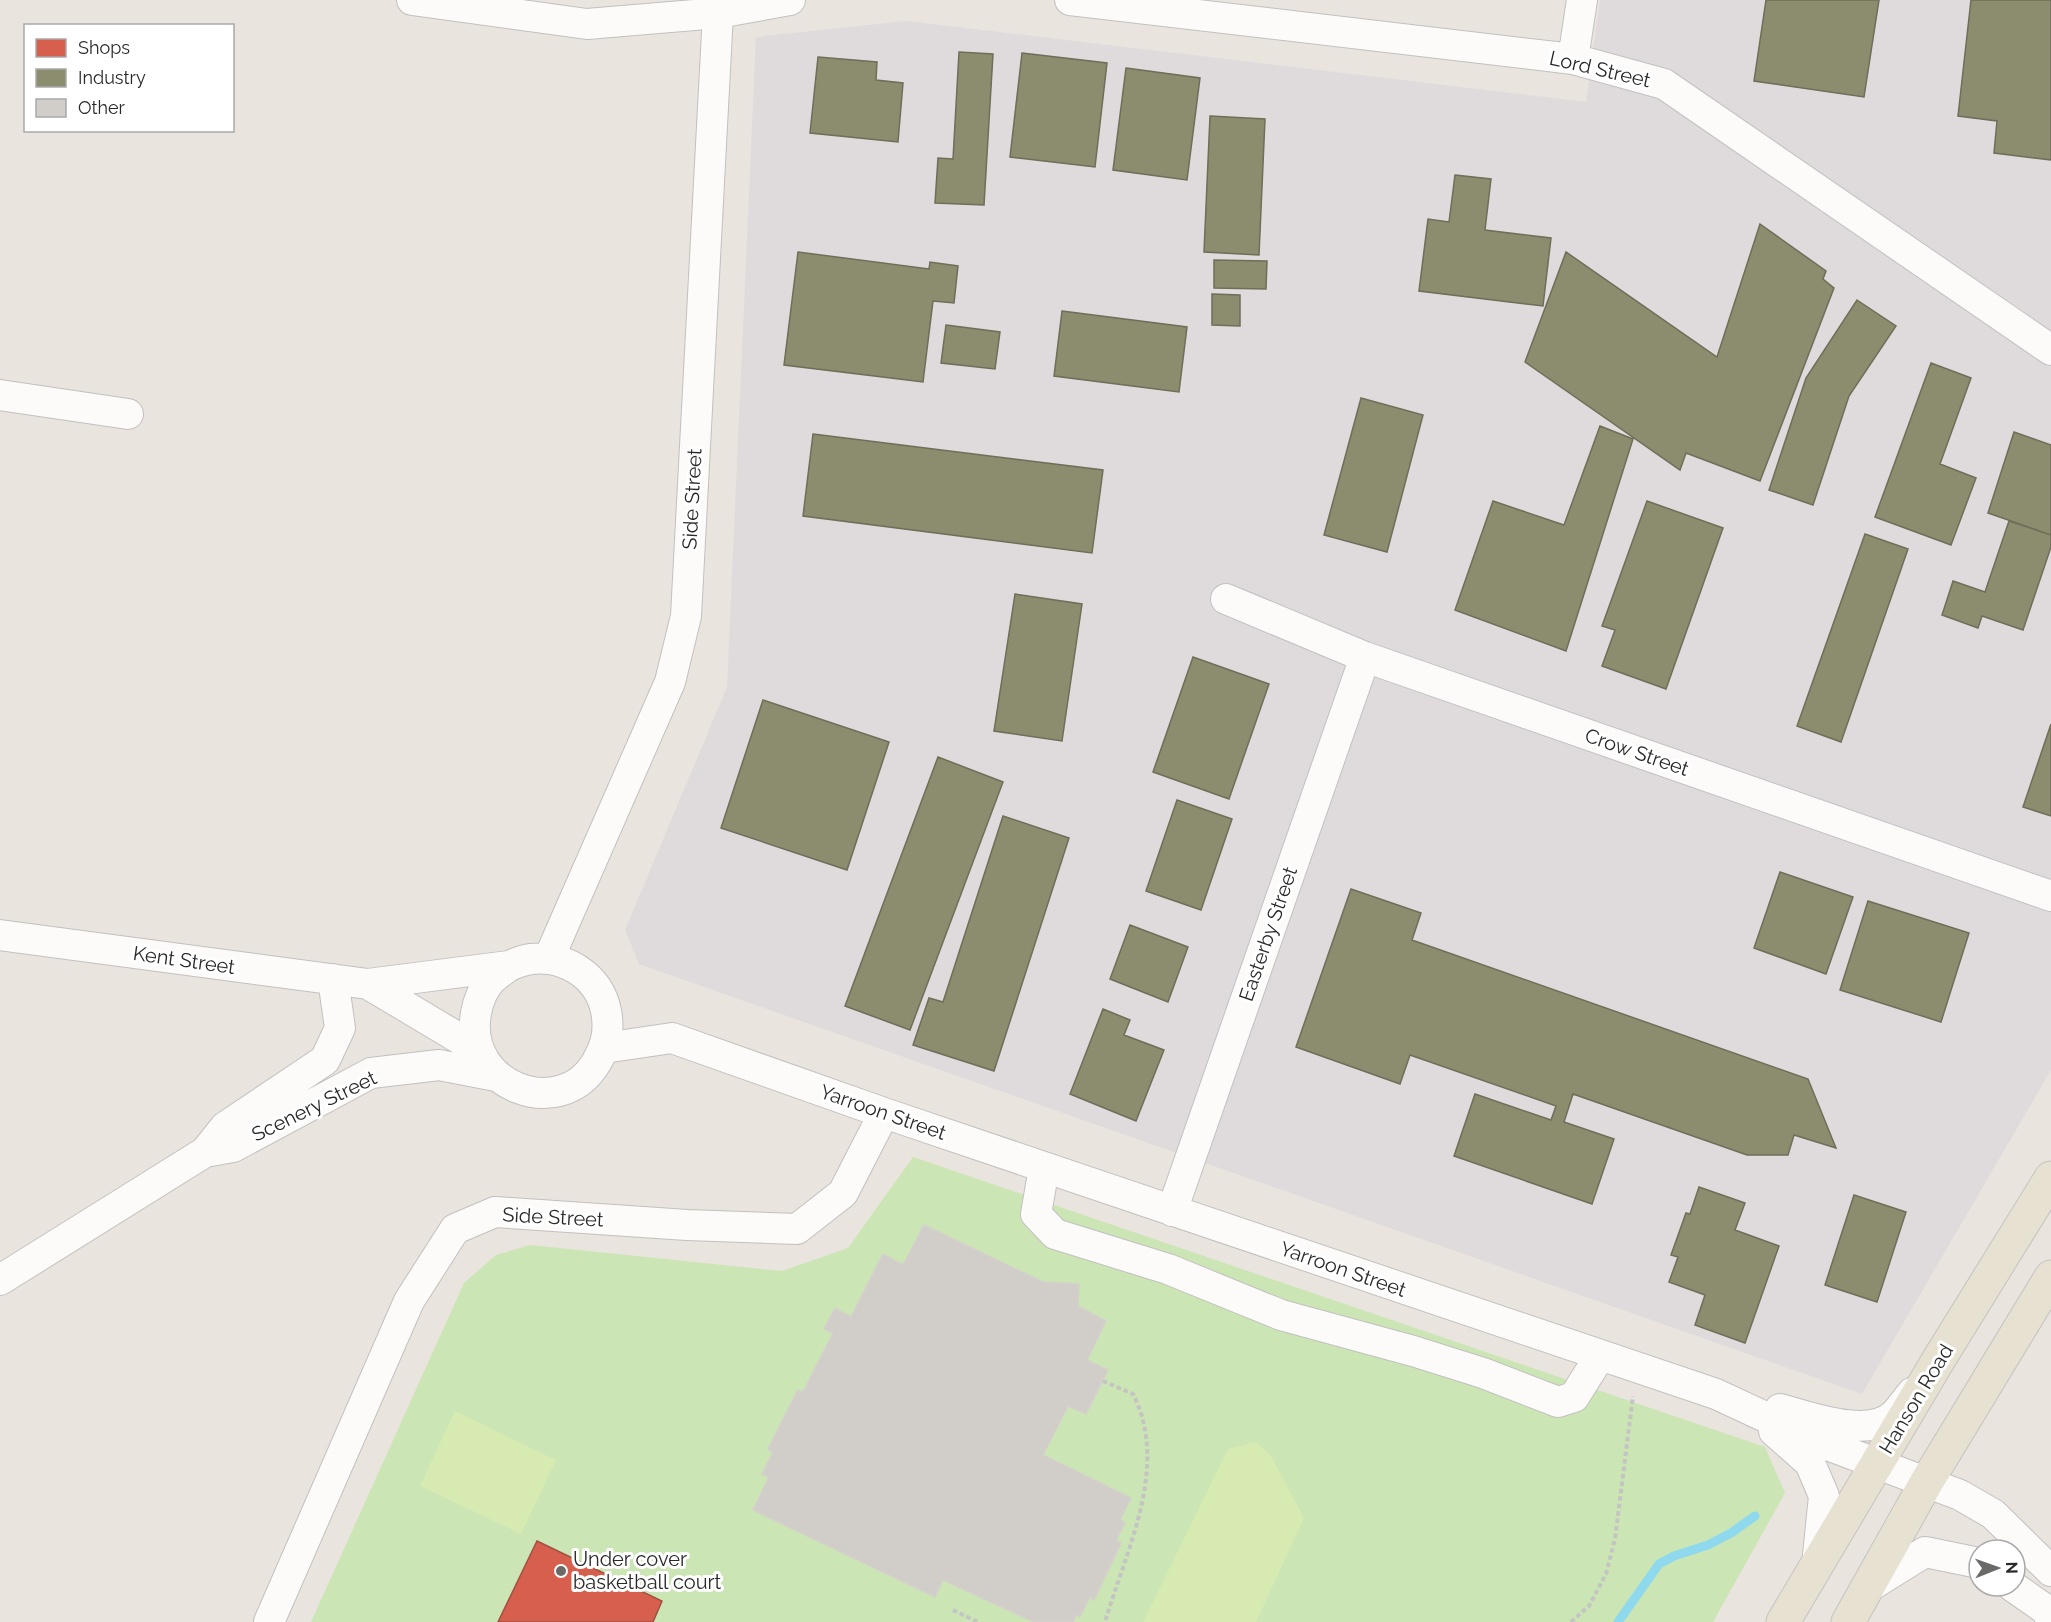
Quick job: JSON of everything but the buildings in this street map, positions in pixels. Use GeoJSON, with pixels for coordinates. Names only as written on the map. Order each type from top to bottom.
{"type":"FeatureCollection","features":[{"type":"Feature","properties":{"kind":"main road","name":"Hanson Road"},"geometry":{"type":"LineString","coordinates":[[1783,1622],[2051,1178]]}},
{"type":"Feature","properties":{"kind":"main road"},"geometry":{"type":"LineString","coordinates":[[1848,1622],[1926,1483],[2051,1277]]}},
{"type":"Feature","properties":{"kind":"street"},"geometry":{"type":"LineString","coordinates":[[412,0],[587,24],[719,6],[790,0]]}},
{"type":"Feature","properties":{"kind":"street","name":"Lord Street"},"geometry":{"type":"LineString","coordinates":[[1070,0],[1573,59],[1664,84],[2051,350]]}},
{"type":"Feature","properties":{"kind":"street"},"geometry":{"type":"LineString","coordinates":[[1573,59],[1582,0]]}},
{"type":"Feature","properties":{"kind":"street","name":"Side Street"},"geometry":{"type":"LineString","coordinates":[[549,958],[670,682],[686,616],[719,6]]}},
{"type":"Feature","properties":{"kind":"street"},"geometry":{"type":"LineString","coordinates":[[0,395],[128,414]]}},
{"type":"Feature","properties":{"kind":"street","name":"Crow Street"},"geometry":{"type":"LineString","coordinates":[[1226,599],[1365,657],[2051,896]]}},
{"type":"Feature","properties":{"kind":"street","name":"Easterby Street"},"geometry":{"type":"LineString","coordinates":[[1172,1211],[1365,657]]}},
{"type":"Feature","properties":{"kind":"street","name":"Kent Street"},"geometry":{"type":"LineString","coordinates":[[0,935],[368,984],[509,966]]}},
{"type":"Feature","properties":{"kind":"street"},"geometry":{"type":"LineString","coordinates":[[549,958],[572,965],[591,980],[604,1001],[609,1024],[604,1048],[591,1071],[570,1087],[544,1094],[518,1089],[496,1076],[477,1049],[474,1026],[478,1002],[490,981],[509,966],[528,959],[549,958]]}},
{"type":"Feature","properties":{"kind":"street","name":"Scenery Street"},"geometry":{"type":"LineString","coordinates":[[0,1280],[205,1152],[225,1127],[325,1060],[340,1028],[333,980]]}},
{"type":"Feature","properties":{"kind":"street","name":"Kent Street"},"geometry":{"type":"LineString","coordinates":[[368,984],[477,1049]]}},
{"type":"Feature","properties":{"kind":"street","name":"Yarroon Street"},"geometry":{"type":"LineString","coordinates":[[604,1048],[672,1038],[1044,1168],[1716,1394],[1817,1441],[1960,1495],[1993,1514],[2051,1571]]}},
{"type":"Feature","properties":{"kind":"street","name":"Scenery Street"},"geometry":{"type":"LineString","coordinates":[[205,1152],[233,1147],[371,1074],[439,1065],[496,1076]]}},
{"type":"Feature","properties":{"kind":"street","name":"Side Street"},"geometry":{"type":"LineString","coordinates":[[270,1622],[409,1301],[455,1229],[495,1212],[687,1225],[797,1229],[843,1193],[884,1113]]}},
{"type":"Feature","properties":{"kind":"street"},"geometry":{"type":"LineString","coordinates":[[1044,1168],[1036,1214],[1054,1234],[1168,1269],[1281,1314],[1443,1360],[1558,1402],[1574,1397],[1600,1356]]}},
{"type":"Feature","properties":{"kind":"street"},"geometry":{"type":"LineString","coordinates":[[1716,1394],[1851,1426],[1872,1426],[1893,1416],[1940,1359]]}},
{"type":"Feature","properties":{"kind":"street"},"geometry":{"type":"LineString","coordinates":[[1716,1394],[1781,1435],[1810,1463],[1824,1496],[1817,1565]]}},
{"type":"Feature","properties":{"kind":"street"},"geometry":{"type":"LineString","coordinates":[[1867,1588],[1925,1552],[1967,1561]]}},
{"type":"Feature","properties":{"kind":"street"},"geometry":{"type":"LineString","coordinates":[[2027,1596],[2045,1609],[2051,1618]]}},
{"type":"Feature","properties":{"kind":"path"},"geometry":{"type":"LineString","coordinates":[[1571,1622],[1589,1606],[1606,1574],[1615,1539],[1637,1368]]}},
{"type":"Feature","properties":{"kind":"path"},"geometry":{"type":"LineString","coordinates":[[1103,1381],[1133,1394],[1141,1410],[1148,1441],[1146,1487],[1105,1622]]}},
{"type":"Feature","properties":{"kind":"path"},"geometry":{"type":"LineString","coordinates":[[953,1610],[978,1622]]}},
{"type":"Feature","properties":{"kind":"shaded area"},"geometry":{"type":"Polygon","coordinates":[[[1600,0],[2051,0],[2051,1070],[1862,1394],[639,964],[625,930],[727,687],[756,37],[906,21],[1586,102],[1600,0]]]}},
{"type":"Feature","properties":{"kind":"green space"},"geometry":{"type":"Polygon","coordinates":[[[913,1157],[1765,1447],[1785,1493],[1713,1622],[311,1622],[464,1283],[496,1255],[530,1245],[782,1271],[848,1248],[913,1157]]]}},
{"type":"Feature","properties":{"kind":"green space"},"geometry":{"type":"Polygon","coordinates":[[[455,1411],[556,1460],[521,1534],[420,1486],[455,1411]]]}},
{"type":"Feature","properties":{"kind":"green space"},"geometry":{"type":"Polygon","coordinates":[[[1256,1442],[1271,1456],[1304,1518],[1256,1622],[1143,1622],[1228,1449],[1256,1442]]]}},
{"type":"Feature","properties":{"kind":"waterway"},"geometry":{"type":"LineString","coordinates":[[1618,1622],[1659,1564],[1674,1556],[1708,1545],[1731,1533],[1755,1516]]}},
{"type":"Feature","properties":{"kind":"place","name":"Under cover basketball court"},"geometry":{"type":"Point","coordinates":[561,1571]}}]}
